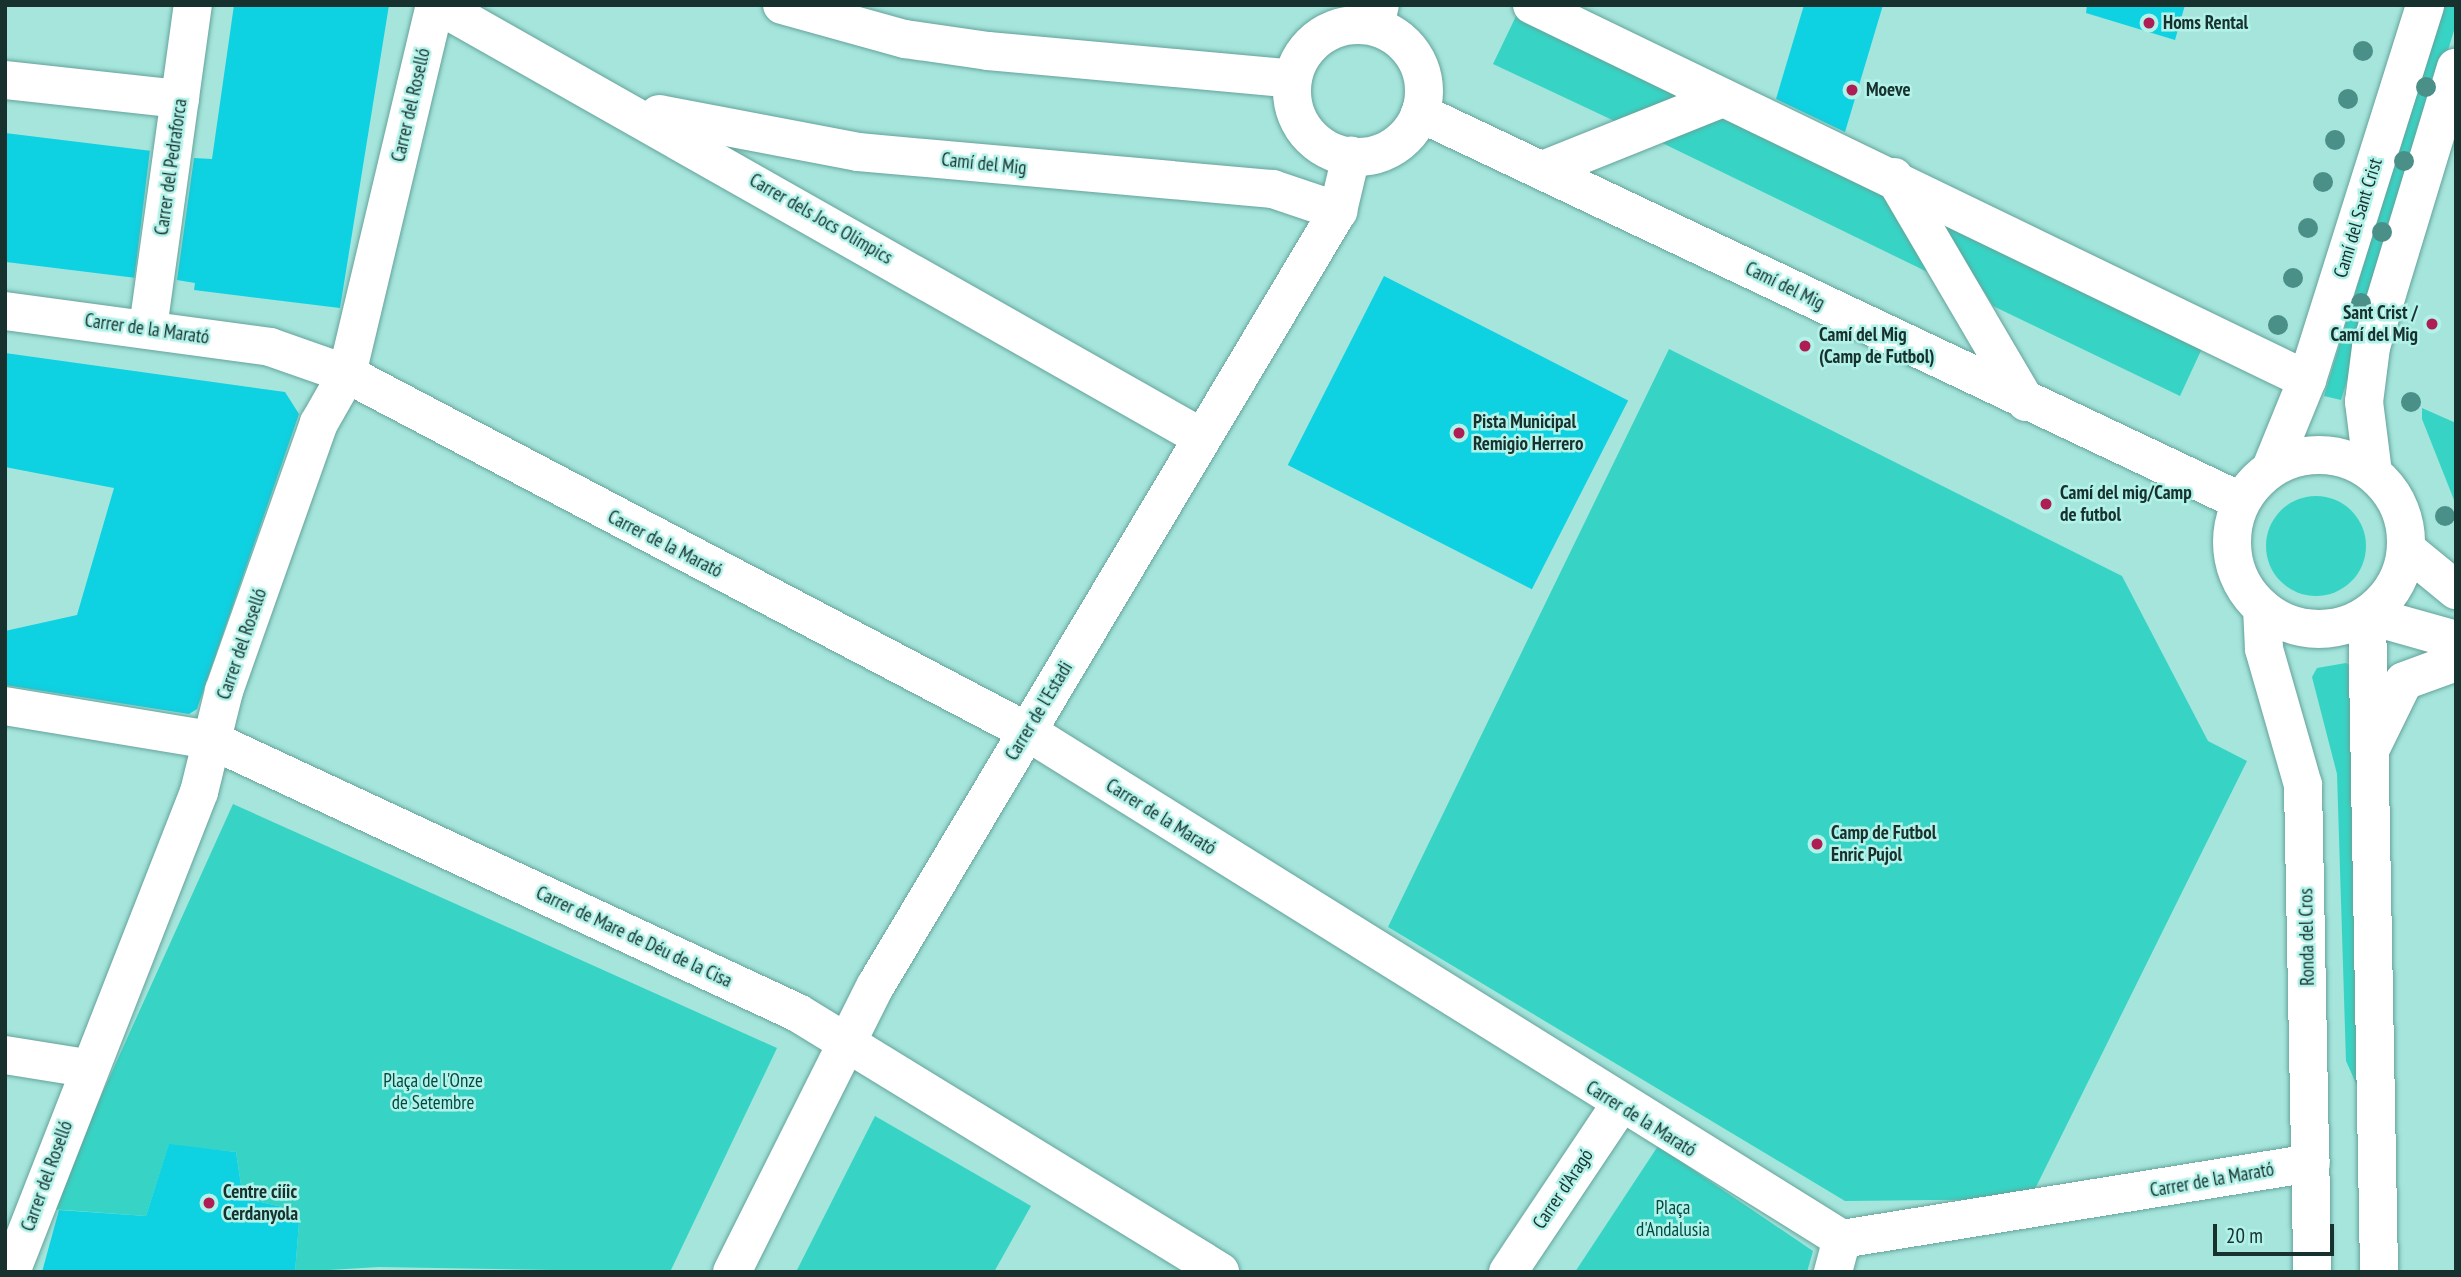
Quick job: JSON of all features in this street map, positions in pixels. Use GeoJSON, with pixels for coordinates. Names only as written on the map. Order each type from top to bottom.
{"type":"FeatureCollection","features":[{"type":"Feature","properties":{"kind":"street","name":"Carrer del Pedraforca"},"geometry":{"type":"LineString","coordinates":[[148,328],[193,5]]}},
{"type":"Feature","properties":{"kind":"street","name":"Carrer dels Jocs Olímpics"},"geometry":{"type":"LineString","coordinates":[[436,5],[629,109],[1201,437]]}},
{"type":"Feature","properties":{"kind":"street","name":"Carrer del Roselló"},"geometry":{"type":"LineString","coordinates":[[11,1272],[86,1068],[198,792],[211,740],[319,423],[347,373],[436,5]]}},
{"type":"Feature","properties":{"kind":"street"},"geometry":{"type":"LineString","coordinates":[[782,5],[905,39],[988,51],[1293,79]]}},
{"type":"Feature","properties":{"kind":"street"},"geometry":{"type":"LineString","coordinates":[[1532,5],[1894,177],[2307,380]]}},
{"type":"Feature","properties":{"kind":"street","name":"Camí del Sant Crist"},"geometry":{"type":"LineString","coordinates":[[2271,468],[2307,380],[2425,5]]}},
{"type":"Feature","properties":{"kind":"street"},"geometry":{"type":"LineString","coordinates":[[1377,16],[1406,45],[1416,60],[1423,76],[1420,113],[1413,129],[1386,151],[1351,156],[1332,151],[1302,126],[1293,79],[1318,37],[1377,16]]}},
{"type":"Feature","properties":{"kind":"street"},"geometry":{"type":"LineString","coordinates":[[2373,473],[2324,454],[2271,468],[2240,501],[2233,558],[2262,608],[2313,629],[2341,627],[2367,615],[2394,587],[2406,549],[2400,509],[2373,473],[2364,402],[2371,347],[2456,68]]}},
{"type":"Feature","properties":{"kind":"street"},"geometry":{"type":"LineString","coordinates":[[5,80],[180,99]]}},
{"type":"Feature","properties":{"kind":"street"},"geometry":{"type":"LineString","coordinates":[[1543,170],[1723,98]]}},
{"type":"Feature","properties":{"kind":"street","name":"Camí del Mig"},"geometry":{"type":"LineString","coordinates":[[629,109],[858,152],[1273,189],[1338,211]]}},
{"type":"Feature","properties":{"kind":"street","name":"Camí del Mig"},"geometry":{"type":"LineString","coordinates":[[1420,113],[2240,501]]}},
{"type":"Feature","properties":{"kind":"street","name":"Carrer de l'Estadi"},"geometry":{"type":"LineString","coordinates":[[732,1272],[845,1041],[1201,437],[1338,211],[1351,156]]}},
{"type":"Feature","properties":{"kind":"street"},"geometry":{"type":"LineString","coordinates":[[1894,177],[2026,402]]}},
{"type":"Feature","properties":{"kind":"street","name":"Carrer de la Marató"},"geometry":{"type":"LineString","coordinates":[[5,311],[148,328],[270,347],[347,373],[1028,732],[1619,1106],[1838,1256],[2311,1163]]}},
{"type":"Feature","properties":{"kind":"street"},"geometry":{"type":"LineString","coordinates":[[2406,549],[2456,590]]}},
{"type":"Feature","properties":{"kind":"street","name":"Ronda del Cros"},"geometry":{"type":"LineString","coordinates":[[2262,608],[2264,649],[2304,785],[2312,1272]]}},
{"type":"Feature","properties":{"kind":"street"},"geometry":{"type":"LineString","coordinates":[[2367,615],[2456,640]]}},
{"type":"Feature","properties":{"kind":"street"},"geometry":{"type":"LineString","coordinates":[[2367,615],[2365,765],[2379,1272]]}},
{"type":"Feature","properties":{"kind":"street"},"geometry":{"type":"LineString","coordinates":[[2365,765],[2404,681],[2456,662]]}},
{"type":"Feature","properties":{"kind":"street","name":"Carrer de Mare de Déu de la Cisa"},"geometry":{"type":"LineString","coordinates":[[5,706],[211,740],[845,1041],[1220,1272]]}},
{"type":"Feature","properties":{"kind":"street"},"geometry":{"type":"LineString","coordinates":[[5,1055],[86,1068]]}},
{"type":"Feature","properties":{"kind":"street","name":"Carrer d'Aragó"},"geometry":{"type":"LineString","coordinates":[[1508,1272],[1619,1106]]}},
{"type":"Feature","properties":{"kind":"green space"},"geometry":{"type":"Polygon","coordinates":[[[2442,5],[2456,5],[2456,24],[2341,400],[2324,396],[2442,5]]]}},
{"type":"Feature","properties":{"kind":"green space"},"geometry":{"type":"Polygon","coordinates":[[[1518,12],[1694,97],[1623,125],[1493,64],[1518,12]]]}},
{"type":"Feature","properties":{"kind":"green space"},"geometry":{"type":"Polygon","coordinates":[[[1725,114],[1887,189],[1944,280],[1656,140],[1725,114]]]}},
{"type":"Feature","properties":{"kind":"green space"},"geometry":{"type":"Polygon","coordinates":[[[1935,213],[2204,344],[2180,396],[1993,306],[1935,213]]]}},
{"type":"Feature","properties":{"kind":"green space","name":"Camp de Futbol Enric Pujol"},"geometry":{"type":"Polygon","coordinates":[[[1669,349],[2122,576],[2208,741],[2247,761],[2030,1199],[1845,1201],[1388,927],[1669,349]]]}},
{"type":"Feature","properties":{"kind":"green space"},"geometry":{"type":"Polygon","coordinates":[[[2422,408],[2456,423],[2456,505],[2422,419],[2422,408]]]}},
{"type":"Feature","properties":{"kind":"green space"},"geometry":{"type":"Polygon","coordinates":[[[2316,496],[2344,504],[2358,518],[2366,546],[2358,574],[2344,588],[2316,596],[2288,588],[2274,574],[2266,546],[2274,518],[2288,504],[2316,496]]]}},
{"type":"Feature","properties":{"kind":"green space"},"geometry":{"type":"Polygon","coordinates":[[[2346,663],[2355,669],[2364,1101],[2346,1061],[2337,774],[2312,677],[2317,668],[2346,663]]]}},
{"type":"Feature","properties":{"kind":"green space","name":"Plaça de l'Onze de Setembre"},"geometry":{"type":"Polygon","coordinates":[[[233,804],[777,1048],[670,1272],[379,1267],[295,1272],[300,1211],[243,1198],[236,1152],[169,1145],[146,1216],[50,1209],[233,804]]]}},
{"type":"Feature","properties":{"kind":"green space"},"geometry":{"type":"Polygon","coordinates":[[[875,1116],[1031,1206],[994,1272],[796,1272],[875,1116]]]}},
{"type":"Feature","properties":{"kind":"green space","name":"Plaça d'Andalusia"},"geometry":{"type":"Polygon","coordinates":[[[1658,1146],[1813,1251],[1807,1272],[1575,1272],[1658,1146]]]}},
{"type":"Feature","properties":{"kind":"building"},"geometry":{"type":"Polygon","coordinates":[[[234,5],[389,5],[340,308],[194,290],[195,283],[177,280],[194,158],[212,159],[234,5]]]}},
{"type":"Feature","properties":{"kind":"building"},"geometry":{"type":"Polygon","coordinates":[[[1804,5],[1883,5],[1845,132],[1776,99],[1804,5]]]}},
{"type":"Feature","properties":{"kind":"building","name":"Homs Rental"},"geometry":{"type":"Polygon","coordinates":[[[2087,5],[2185,5],[2175,40],[2086,13],[2087,5]]]}},
{"type":"Feature","properties":{"kind":"building"},"geometry":{"type":"Polygon","coordinates":[[[5,133],[150,151],[134,278],[5,262],[5,133]]]}},
{"type":"Feature","properties":{"kind":"building","name":"Pista Municipal Remigio Herrero"},"geometry":{"type":"Polygon","coordinates":[[[1384,276],[1628,400],[1532,589],[1288,465],[1384,276]]]}},
{"type":"Feature","properties":{"kind":"building"},"geometry":{"type":"Polygon","coordinates":[[[5,353],[285,392],[299,414],[197,709],[189,714],[5,685],[5,631],[77,615],[114,488],[5,467],[5,353]]]}},
{"type":"Feature","properties":{"kind":"building","name":"Centre ciíic Cerdanyola"},"geometry":{"type":"Polygon","coordinates":[[[169,1144],[236,1152],[243,1198],[300,1211],[295,1272],[42,1272],[59,1210],[146,1216],[169,1144]]]}},
{"type":"Feature","properties":{"kind":"place","name":"Homs Rental"},"geometry":{"type":"Point","coordinates":[2149,23]}},
{"type":"Feature","properties":{"kind":"place","name":"Moeve"},"geometry":{"type":"Point","coordinates":[1852,90]}},
{"type":"Feature","properties":{"kind":"place","name":"Sant Crist / Camí del Mig"},"geometry":{"type":"Point","coordinates":[2432,324]}},
{"type":"Feature","properties":{"kind":"place","name":"Camí del Mig (Camp de Futbol)"},"geometry":{"type":"Point","coordinates":[1805,346]}},
{"type":"Feature","properties":{"kind":"place","name":"Pista Municipal Remigio Herrero"},"geometry":{"type":"Point","coordinates":[1459,433]}},
{"type":"Feature","properties":{"kind":"place","name":"Camí del mig/Camp de futbol"},"geometry":{"type":"Point","coordinates":[2046,504]}},
{"type":"Feature","properties":{"kind":"place","name":"Camp de Futbol Enric Pujol"},"geometry":{"type":"Point","coordinates":[1817,844]}},
{"type":"Feature","properties":{"kind":"place","name":"Centre ciíic Cerdanyola"},"geometry":{"type":"Point","coordinates":[209,1203]}}]}
